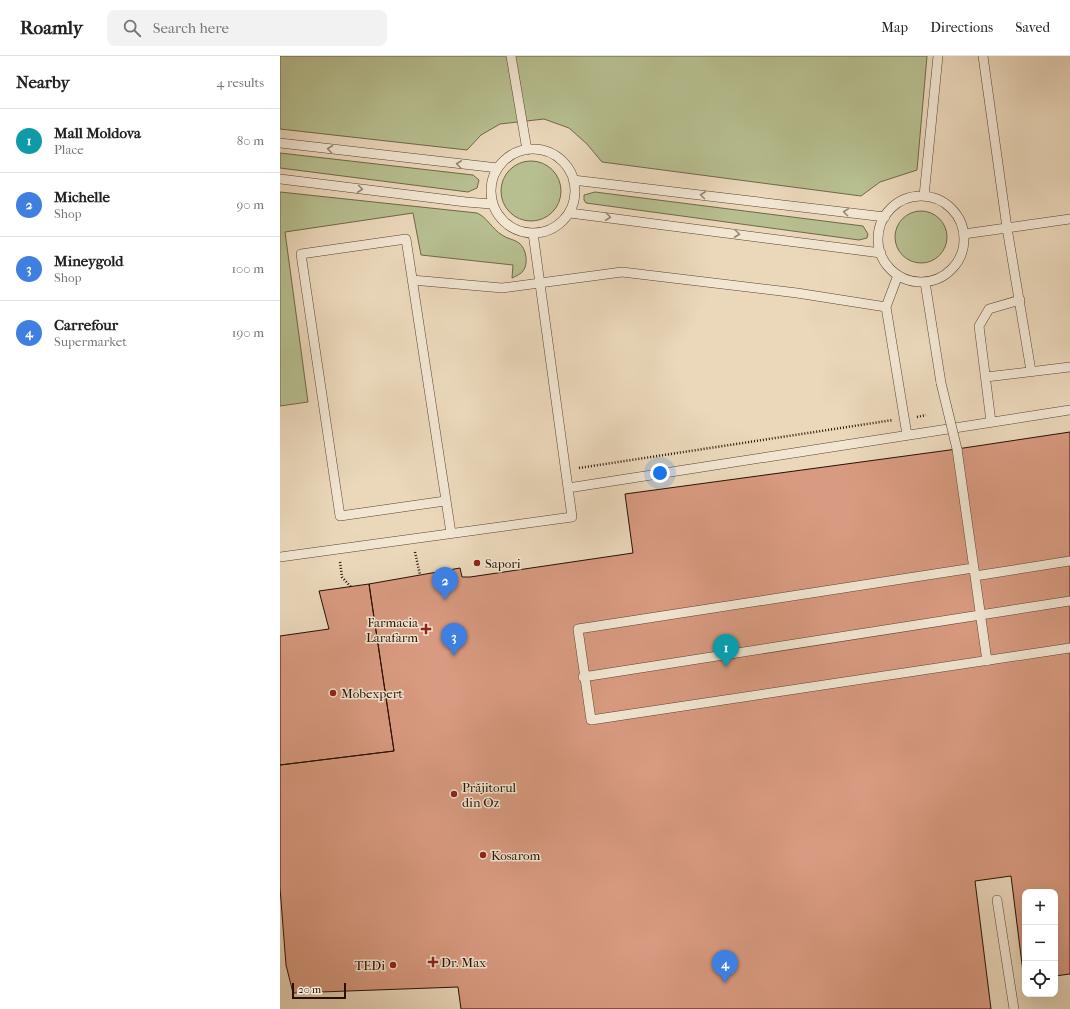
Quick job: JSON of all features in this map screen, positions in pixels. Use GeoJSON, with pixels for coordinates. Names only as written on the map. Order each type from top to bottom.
{"type":"FeatureCollection","features":[{"type":"Feature","properties":{"kind":"lane"},"geometry":{"type":"LineString","coordinates":[[511,56],[527,150]]}},
{"type":"Feature","properties":{"kind":"lane"},"geometry":{"type":"LineString","coordinates":[[924,196],[938,56]]}},
{"type":"Feature","properties":{"kind":"lane"},"geometry":{"type":"LineString","coordinates":[[983,56],[1007,228],[1031,371]]}},
{"type":"Feature","properties":{"kind":"lane"},"geometry":{"type":"LineString","coordinates":[[280,143],[498,168]]}},
{"type":"Feature","properties":{"kind":"lane"},"geometry":{"type":"LineString","coordinates":[[527,150],[547,152],[564,162],[574,180],[575,191],[574,202],[570,212],[555,228],[546,232],[533,234],[520,232],[507,225],[497,215],[492,204],[491,184],[498,168],[510,156],[527,150]]}},
{"type":"Feature","properties":{"kind":"lane"},"geometry":{"type":"LineString","coordinates":[[280,179],[492,204]]}},
{"type":"Feature","properties":{"kind":"lane"},"geometry":{"type":"LineString","coordinates":[[574,180],[885,217]]}},
{"type":"Feature","properties":{"kind":"lane"},"geometry":{"type":"LineString","coordinates":[[924,196],[936,199],[946,204],[955,212],[961,223],[964,234],[964,248],[959,261],[950,272],[938,279],[925,282],[910,281],[898,275],[887,266],[881,253],[878,241],[880,228],[885,217],[892,208],[901,201],[912,197],[924,196]]}},
{"type":"Feature","properties":{"kind":"lane"},"geometry":{"type":"LineString","coordinates":[[570,212],[881,253]]}},
{"type":"Feature","properties":{"kind":"lane"},"geometry":{"type":"LineString","coordinates":[[964,234],[1070,219]]}},
{"type":"Feature","properties":{"kind":"lane"},"geometry":{"type":"LineString","coordinates":[[280,558],[572,517],[533,234]]}},
{"type":"Feature","properties":{"kind":"lane"},"geometry":{"type":"LineString","coordinates":[[446,502],[340,516],[301,254],[406,239],[451,533]]}},
{"type":"Feature","properties":{"kind":"lane"},"geometry":{"type":"LineString","coordinates":[[412,280],[502,288],[622,272],[798,293],[886,307]]}},
{"type":"Feature","properties":{"kind":"lane"},"geometry":{"type":"LineString","coordinates":[[898,275],[886,307],[907,435]]}},
{"type":"Feature","properties":{"kind":"lane"},"geometry":{"type":"LineString","coordinates":[[925,282],[941,383],[957,449],[979,616],[987,661]]}},
{"type":"Feature","properties":{"kind":"lane"},"geometry":{"type":"LineString","coordinates":[[991,422],[979,326],[989,309],[1020,300]]}},
{"type":"Feature","properties":{"kind":"lane"},"geometry":{"type":"LineString","coordinates":[[986,377],[1070,367]]}},
{"type":"Feature","properties":{"kind":"lane"},"geometry":{"type":"LineString","coordinates":[[568,488],[1070,410]]}},
{"type":"Feature","properties":{"kind":"lane"},"geometry":{"type":"LineString","coordinates":[[1070,561],[974,572],[578,629],[591,720],[1070,648]]}},
{"type":"Feature","properties":{"kind":"lane"},"geometry":{"type":"LineString","coordinates":[[584,677],[1070,601]]}},
{"type":"Feature","properties":{"kind":"lane"},"geometry":{"type":"LineString","coordinates":[[997,900],[1014,1009]]}},
{"type":"Feature","properties":{"kind":"green space"},"geometry":{"type":"Polygon","coordinates":[[[280,56],[927,56],[917,170],[880,182],[861,196],[602,162],[587,144],[569,128],[544,119],[500,124],[481,135],[467,150],[280,129],[280,56]]]}},
{"type":"Feature","properties":{"kind":"green space"},"geometry":{"type":"Polygon","coordinates":[[[280,153],[473,175],[479,180],[477,188],[468,192],[280,168],[280,153]]]}},
{"type":"Feature","properties":{"kind":"green space"},"geometry":{"type":"Polygon","coordinates":[[[525,161],[537,161],[553,169],[559,179],[561,191],[559,203],[553,213],[537,221],[525,221],[509,213],[501,197],[501,185],[509,169],[525,161]]]}},
{"type":"Feature","properties":{"kind":"green space"},"geometry":{"type":"Polygon","coordinates":[[[280,192],[477,213],[484,217],[498,232],[521,245],[526,256],[525,268],[521,273],[512,278],[513,265],[421,255],[413,213],[285,232],[308,402],[280,406],[280,192]]]}},
{"type":"Feature","properties":{"kind":"green space"},"geometry":{"type":"Polygon","coordinates":[[[595,192],[863,226],[868,234],[867,238],[859,240],[586,203],[584,200],[584,195],[595,192]]]}},
{"type":"Feature","properties":{"kind":"green space"},"geometry":{"type":"Polygon","coordinates":[[[916,211],[926,211],[940,218],[947,232],[947,242],[940,256],[926,263],[916,263],[906,259],[899,252],[895,242],[895,232],[899,222],[906,215],[916,211]]]}},
{"type":"Feature","properties":{"kind":"building"},"geometry":{"type":"Polygon","coordinates":[[[1070,432],[1070,974],[1058,976],[1058,889],[1022,889],[1022,964],[1011,876],[975,881],[991,1009],[461,1009],[458,987],[293,993],[286,965],[280,888],[280,765],[394,751],[369,584],[460,568],[462,577],[470,577],[633,553],[625,494],[957,449],[1070,432]]]}},
{"type":"Feature","properties":{"kind":"building","name":"Mobexpert"},"geometry":{"type":"Polygon","coordinates":[[[369,584],[394,751],[280,765],[280,636],[329,629],[319,591],[369,584]]]}},
{"type":"Feature","properties":{"kind":"place","name":"Sapori"},"geometry":{"type":"Point","coordinates":[477,563]}},
{"type":"Feature","properties":{"kind":"place","name":"Michelle"},"geometry":{"type":"Point","coordinates":[445,600]}},
{"type":"Feature","properties":{"kind":"place","name":"Farmacia Larafarm"},"geometry":{"type":"Point","coordinates":[426,629]}},
{"type":"Feature","properties":{"kind":"place","name":"Mineygold"},"geometry":{"type":"Point","coordinates":[454,656]}},
{"type":"Feature","properties":{"kind":"place","name":"Mall Moldova"},"geometry":{"type":"Point","coordinates":[726,667]}},
{"type":"Feature","properties":{"kind":"place","name":"Mobexpert"},"geometry":{"type":"Point","coordinates":[333,693]}},
{"type":"Feature","properties":{"kind":"place","name":"Prăjitorul din Oz"},"geometry":{"type":"Point","coordinates":[454,794]}},
{"type":"Feature","properties":{"kind":"place","name":"Kosarom"},"geometry":{"type":"Point","coordinates":[483,855]}},
{"type":"Feature","properties":{"kind":"place","name":"Dr. Max"},"geometry":{"type":"Point","coordinates":[433,962]}},
{"type":"Feature","properties":{"kind":"place","name":"TEDi"},"geometry":{"type":"Point","coordinates":[393,965]}},
{"type":"Feature","properties":{"kind":"place","name":"Carrefour"},"geometry":{"type":"Point","coordinates":[725,983]}}]}
